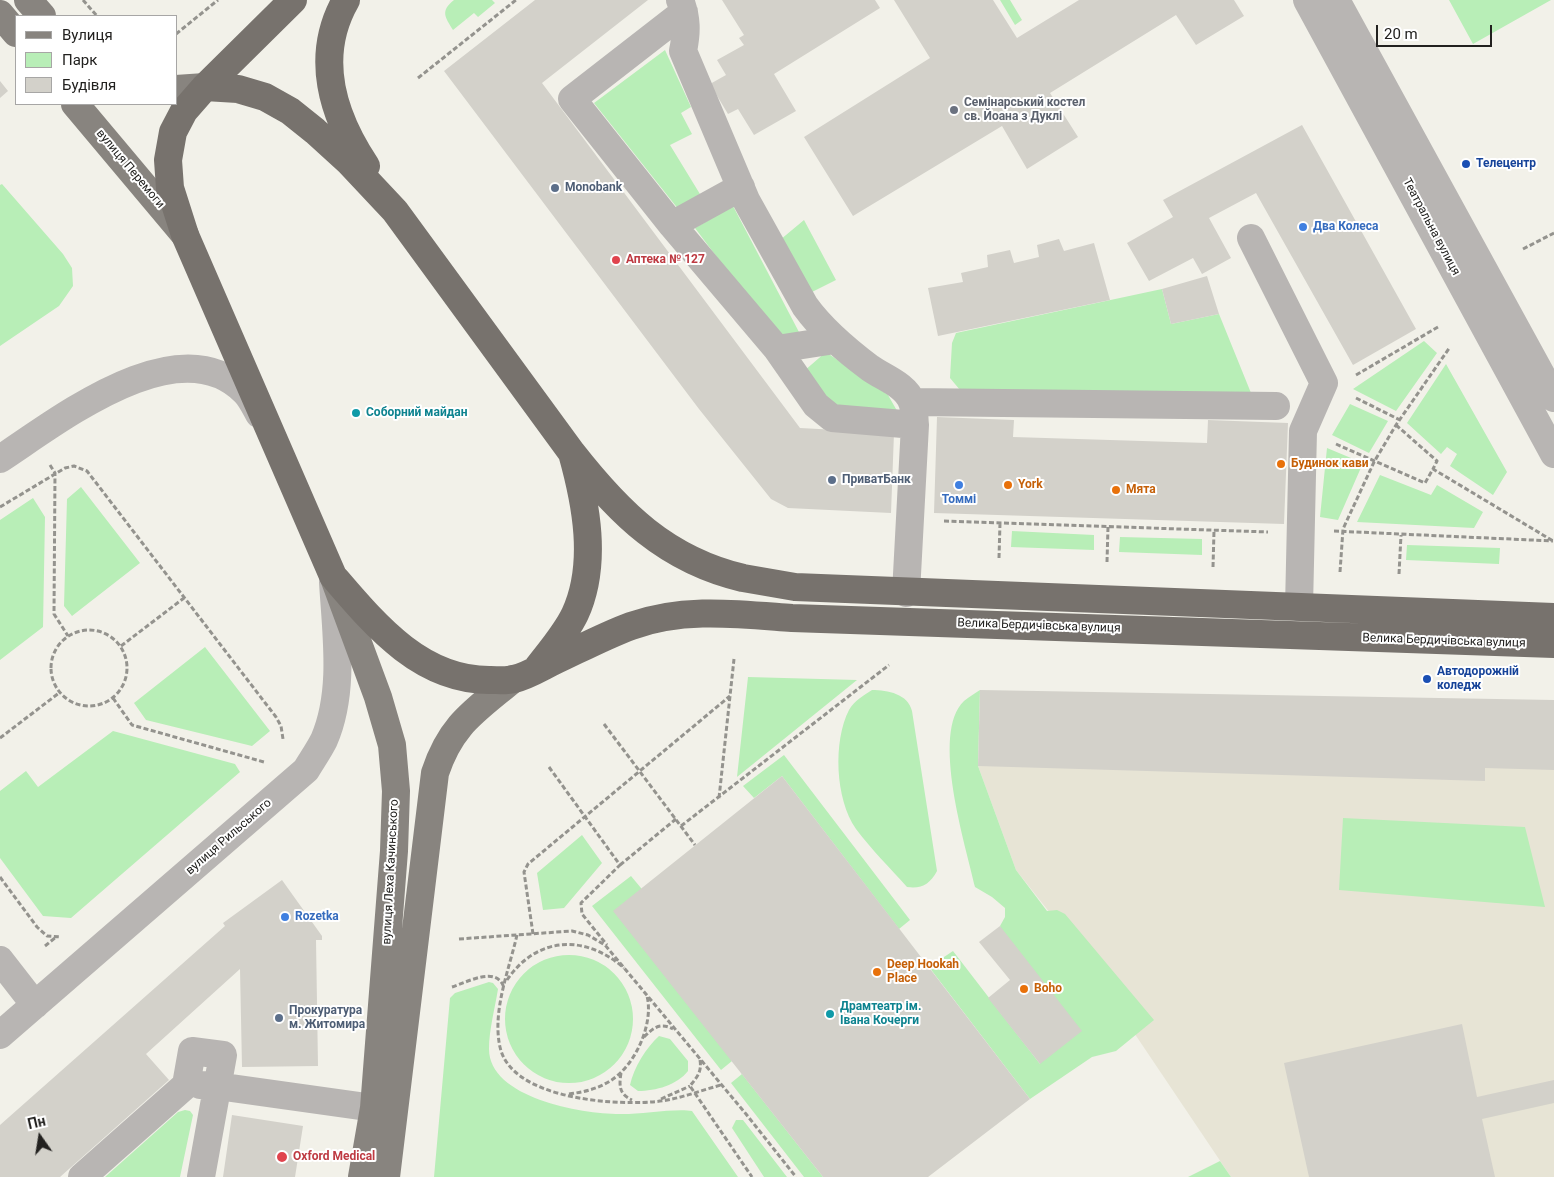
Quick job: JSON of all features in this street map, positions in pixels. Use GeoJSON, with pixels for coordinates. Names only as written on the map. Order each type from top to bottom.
{"type":"FeatureCollection","features":[{"type":"Feature","properties":{"kind":"highway"},"geometry":{"type":"LineString","coordinates":[[293,0],[205,86],[184,111],[173,132],[168,160],[170,188],[185,234],[265,423],[333,576],[366,614],[393,640],[417,658],[445,672],[473,680],[524,675],[560,639],[575,613],[583,584],[587,556],[587,529],[583,492],[572,453]]}},
{"type":"Feature","properties":{"kind":"highway"},"geometry":{"type":"LineString","coordinates":[[346,0],[333,28],[328,49],[336,108],[354,148],[395,211],[572,453],[624,514],[674,551],[708,567],[742,577],[795,587],[906,593],[1554,617]]}},
{"type":"Feature","properties":{"kind":"highway"},"geometry":{"type":"LineString","coordinates":[[205,86],[238,89],[265,97],[290,111],[349,162],[395,211]]}},
{"type":"Feature","properties":{"kind":"highway","name":"Велика Бердичівська вулиця"},"geometry":{"type":"LineString","coordinates":[[524,675],[632,626],[666,618],[706,612],[792,618],[1554,644]]}},
{"type":"Feature","properties":{"kind":"main road"},"geometry":{"type":"LineString","coordinates":[[28,0],[41,15]]}},
{"type":"Feature","properties":{"kind":"main road"},"geometry":{"type":"LineString","coordinates":[[0,14],[15,32]]}},
{"type":"Feature","properties":{"kind":"main road"},"geometry":{"type":"LineString","coordinates":[[178,89],[205,86]]}},
{"type":"Feature","properties":{"kind":"main road","name":"вулиця Перемоги"},"geometry":{"type":"LineString","coordinates":[[76,105],[185,234]]}},
{"type":"Feature","properties":{"kind":"main road","name":"вулиця Леха Качинського"},"geometry":{"type":"LineString","coordinates":[[333,576],[378,697],[392,745],[396,791],[394,851],[374,1108],[362,1177]]}},
{"type":"Feature","properties":{"kind":"main road"},"geometry":{"type":"LineString","coordinates":[[386,1177],[435,773],[442,751],[460,723],[524,675]]}},
{"type":"Feature","properties":{"kind":"street","name":"Театральна вулиця"},"geometry":{"type":"LineString","coordinates":[[1307,0],[1554,454]]}},
{"type":"Feature","properties":{"kind":"street","name":"Театральна вулиця"},"geometry":{"type":"LineString","coordinates":[[1336,0],[1554,398]]}},
{"type":"Feature","properties":{"kind":"street"},"geometry":{"type":"LineString","coordinates":[[906,593],[911,520],[914,414],[898,385],[871,368],[835,340],[816,322],[805,306],[746,200],[682,51],[687,33],[682,6],[572,99],[672,225],[777,348],[816,404],[832,418],[914,414],[1276,406]]}},
{"type":"Feature","properties":{"kind":"street"},"geometry":{"type":"LineString","coordinates":[[672,225],[741,187]]}},
{"type":"Feature","properties":{"kind":"street"},"geometry":{"type":"LineString","coordinates":[[1251,238],[1329,385],[1303,431],[1299,607]]}},
{"type":"Feature","properties":{"kind":"street"},"geometry":{"type":"LineString","coordinates":[[777,348],[835,340]]}},
{"type":"Feature","properties":{"kind":"street"},"geometry":{"type":"LineString","coordinates":[[0,459],[79,406],[116,386],[148,374],[176,369],[200,370],[224,377],[245,392],[265,423]]}},
{"type":"Feature","properties":{"kind":"street","name":"вулиця Рильського"},"geometry":{"type":"LineString","coordinates":[[0,1035],[306,770],[324,740],[333,711],[337,675],[333,576]]}},
{"type":"Feature","properties":{"kind":"street"},"geometry":{"type":"LineString","coordinates":[[0,960],[35,1005]]}},
{"type":"Feature","properties":{"kind":"street"},"geometry":{"type":"LineString","coordinates":[[82,1177],[186,1085],[217,1086],[374,1108]]}},
{"type":"Feature","properties":{"kind":"street"},"geometry":{"type":"LineString","coordinates":[[201,1177],[217,1086]]}},
{"type":"Feature","properties":{"kind":"path"},"geometry":{"type":"LineString","coordinates":[[82,0],[96,15]]}},
{"type":"Feature","properties":{"kind":"path"},"geometry":{"type":"LineString","coordinates":[[178,32],[218,0]]}},
{"type":"Feature","properties":{"kind":"path"},"geometry":{"type":"LineString","coordinates":[[418,78],[516,0]]}},
{"type":"Feature","properties":{"kind":"path"},"geometry":{"type":"LineString","coordinates":[[1523,249],[1554,233]]}},
{"type":"Feature","properties":{"kind":"path"},"geometry":{"type":"LineString","coordinates":[[1329,385],[1438,326]]}},
{"type":"Feature","properties":{"kind":"path"},"geometry":{"type":"LineString","coordinates":[[1340,572],[1343,531],[1374,462],[1396,425],[1450,347]]}},
{"type":"Feature","properties":{"kind":"path"},"geometry":{"type":"LineString","coordinates":[[1329,385],[1400,420]]}},
{"type":"Feature","properties":{"kind":"path"},"geometry":{"type":"LineString","coordinates":[[1374,462],[1425,483],[1434,469],[1437,461],[1396,425]]}},
{"type":"Feature","properties":{"kind":"path"},"geometry":{"type":"LineString","coordinates":[[0,507],[56,473],[74,466],[87,471],[276,717],[281,726],[283,736],[280,746]]}},
{"type":"Feature","properties":{"kind":"path"},"geometry":{"type":"LineString","coordinates":[[911,520],[1214,531],[1343,531],[1553,541],[1434,469]]}},
{"type":"Feature","properties":{"kind":"path"},"geometry":{"type":"LineString","coordinates":[[56,473],[54,614],[68,636]]}},
{"type":"Feature","properties":{"kind":"path"},"geometry":{"type":"LineString","coordinates":[[999,558],[1000,523]]}},
{"type":"Feature","properties":{"kind":"path"},"geometry":{"type":"LineString","coordinates":[[1107,562],[1108,527]]}},
{"type":"Feature","properties":{"kind":"path"},"geometry":{"type":"LineString","coordinates":[[1213,567],[1214,531]]}},
{"type":"Feature","properties":{"kind":"path"},"geometry":{"type":"LineString","coordinates":[[1399,574],[1401,535]]}},
{"type":"Feature","properties":{"kind":"path"},"geometry":{"type":"LineString","coordinates":[[121,646],[184,598]]}},
{"type":"Feature","properties":{"kind":"path"},"geometry":{"type":"LineString","coordinates":[[82,630],[96,630],[108,634],[121,646],[128,666],[127,678],[121,690],[113,698],[102,705],[90,707],[77,705],[60,692],[52,678],[51,666],[53,654],[60,643],[68,636],[82,630]]}},
{"type":"Feature","properties":{"kind":"path"},"geometry":{"type":"LineString","coordinates":[[719,798],[734,659]]}},
{"type":"Feature","properties":{"kind":"path"},"geometry":{"type":"LineString","coordinates":[[681,826],[889,665]]}},
{"type":"Feature","properties":{"kind":"path"},"geometry":{"type":"LineString","coordinates":[[0,738],[60,692]]}},
{"type":"Feature","properties":{"kind":"path"},"geometry":{"type":"LineString","coordinates":[[533,934],[525,868],[730,696]]}},
{"type":"Feature","properties":{"kind":"path"},"geometry":{"type":"LineString","coordinates":[[113,698],[132,725],[265,762]]}},
{"type":"Feature","properties":{"kind":"path"},"geometry":{"type":"LineString","coordinates":[[604,724],[695,845]]}},
{"type":"Feature","properties":{"kind":"path"},"geometry":{"type":"LineString","coordinates":[[260,767],[270,757]]}},
{"type":"Feature","properties":{"kind":"path"},"geometry":{"type":"LineString","coordinates":[[549,767],[620,865]]}},
{"type":"Feature","properties":{"kind":"path"},"geometry":{"type":"LineString","coordinates":[[676,819],[620,865],[587,896],[581,903],[582,914],[796,1177]]}},
{"type":"Feature","properties":{"kind":"path"},"geometry":{"type":"LineString","coordinates":[[0,878],[47,936],[66,935]]}},
{"type":"Feature","properties":{"kind":"path"},"geometry":{"type":"LineString","coordinates":[[459,939],[572,931],[588,935],[604,945],[620,961]]}},
{"type":"Feature","properties":{"kind":"path"},"geometry":{"type":"LineString","coordinates":[[517,935],[504,989],[498,1026],[503,1057],[518,1076],[546,1091],[606,1102],[651,1102],[722,1085]]}},
{"type":"Feature","properties":{"kind":"path"},"geometry":{"type":"LineString","coordinates":[[45,946],[56,937]]}},
{"type":"Feature","properties":{"kind":"path"},"geometry":{"type":"LineString","coordinates":[[506,983],[518,966],[530,956],[542,949],[562,945],[584,946],[604,953],[632,975]]}},
{"type":"Feature","properties":{"kind":"path"},"geometry":{"type":"LineString","coordinates":[[452,987],[490,975],[497,978],[504,989]]}},
{"type":"Feature","properties":{"kind":"path"},"geometry":{"type":"LineString","coordinates":[[642,1039],[649,1018],[649,1005],[646,993]]}},
{"type":"Feature","properties":{"kind":"path"},"geometry":{"type":"LineString","coordinates":[[564,1095],[590,1090],[611,1080],[621,1072],[642,1039],[651,1029],[664,1024],[677,1032]]}},
{"type":"Feature","properties":{"kind":"path"},"geometry":{"type":"LineString","coordinates":[[651,1102],[690,1086],[698,1077],[701,1068],[700,1060]]}},
{"type":"Feature","properties":{"kind":"path"},"geometry":{"type":"LineString","coordinates":[[621,1072],[619,1084],[621,1091],[634,1102]]}},
{"type":"Feature","properties":{"kind":"path"},"geometry":{"type":"LineString","coordinates":[[690,1086],[752,1177]]}},
{"type":"Feature","properties":{"kind":"shaded area"},"geometry":{"type":"Polygon","coordinates":[[[1554,700],[1554,1177],[1231,1177],[1073,942],[1016,870],[978,766],[1554,700]]]}},
{"type":"Feature","properties":{"kind":"green space"},"geometry":{"type":"Polygon","coordinates":[[[454,0],[492,0],[495,3],[478,17],[474,13],[453,30],[445,11],[454,0]]]}},
{"type":"Feature","properties":{"kind":"green space"},"geometry":{"type":"Polygon","coordinates":[[[1000,0],[1010,0],[1022,20],[1015,25],[1000,0]]]}},
{"type":"Feature","properties":{"kind":"green space"},"geometry":{"type":"Polygon","coordinates":[[[1449,0],[1551,0],[1473,44],[1449,0]]]}},
{"type":"Feature","properties":{"kind":"green space"},"geometry":{"type":"Polygon","coordinates":[[[665,50],[691,107],[681,113],[692,134],[670,145],[703,199],[679,210],[594,103],[665,50]]]}},
{"type":"Feature","properties":{"kind":"green space"},"geometry":{"type":"Polygon","coordinates":[[[2,184],[63,254],[72,268],[73,286],[59,306],[0,346],[0,185],[2,184]]]}},
{"type":"Feature","properties":{"kind":"green space"},"geometry":{"type":"Polygon","coordinates":[[[733,206],[800,334],[791,338],[773,332],[695,228],[733,206]]]}},
{"type":"Feature","properties":{"kind":"green space"},"geometry":{"type":"Polygon","coordinates":[[[804,220],[836,280],[804,296],[780,240],[804,220]]]}},
{"type":"Feature","properties":{"kind":"green space"},"geometry":{"type":"Polygon","coordinates":[[[1162,289],[1171,324],[1219,314],[1251,393],[960,390],[950,378],[952,343],[956,333],[1162,289]]]}},
{"type":"Feature","properties":{"kind":"green space"},"geometry":{"type":"Polygon","coordinates":[[[1424,341],[1437,353],[1396,411],[1353,389],[1424,341]]]}},
{"type":"Feature","properties":{"kind":"green space"},"geometry":{"type":"Polygon","coordinates":[[[826,352],[888,395],[900,416],[835,411],[804,371],[826,352]]]}},
{"type":"Feature","properties":{"kind":"green space"},"geometry":{"type":"Polygon","coordinates":[[[1446,364],[1507,472],[1493,495],[1450,466],[1457,454],[1447,447],[1441,454],[1407,423],[1446,364]]]}},
{"type":"Feature","properties":{"kind":"green space"},"geometry":{"type":"Polygon","coordinates":[[[1350,404],[1388,421],[1369,453],[1332,435],[1350,404]]]}},
{"type":"Feature","properties":{"kind":"green space"},"geometry":{"type":"Polygon","coordinates":[[[1327,448],[1363,463],[1338,520],[1320,517],[1327,448]]]}},
{"type":"Feature","properties":{"kind":"green space"},"geometry":{"type":"Polygon","coordinates":[[[1380,475],[1431,495],[1437,485],[1483,512],[1474,528],[1357,522],[1380,475]]]}},
{"type":"Feature","properties":{"kind":"green space"},"geometry":{"type":"Polygon","coordinates":[[[81,487],[140,563],[72,616],[64,606],[67,499],[81,487]]]}},
{"type":"Feature","properties":{"kind":"green space"},"geometry":{"type":"Polygon","coordinates":[[[33,498],[45,517],[43,627],[0,660],[0,520],[33,498]]]}},
{"type":"Feature","properties":{"kind":"green space"},"geometry":{"type":"Polygon","coordinates":[[[1012,531],[1094,535],[1094,550],[1011,547],[1012,531]]]}},
{"type":"Feature","properties":{"kind":"green space"},"geometry":{"type":"Polygon","coordinates":[[[1120,537],[1202,539],[1202,555],[1119,552],[1120,537]]]}},
{"type":"Feature","properties":{"kind":"green space"},"geometry":{"type":"Polygon","coordinates":[[[1407,545],[1500,548],[1499,564],[1406,560],[1407,545]]]}},
{"type":"Feature","properties":{"kind":"green space"},"geometry":{"type":"Polygon","coordinates":[[[205,647],[270,731],[252,746],[146,720],[134,703],[205,647]]]}},
{"type":"Feature","properties":{"kind":"green space"},"geometry":{"type":"Polygon","coordinates":[[[748,677],[857,680],[737,777],[748,677]]]}},
{"type":"Feature","properties":{"kind":"green space"},"geometry":{"type":"Polygon","coordinates":[[[872,690],[891,692],[902,697],[910,705],[912,711],[937,871],[925,885],[917,887],[907,887],[856,829],[849,817],[840,786],[840,737],[844,723],[849,710],[859,698],[872,690]]]}},
{"type":"Feature","properties":{"kind":"green space"},"geometry":{"type":"Polygon","coordinates":[[[980,690],[978,766],[1016,870],[1047,911],[1057,910],[1065,914],[1154,1020],[1116,1051],[1092,1057],[1030,1099],[929,967],[953,951],[1040,1064],[1000,926],[1005,917],[1005,908],[992,897],[975,887],[953,791],[950,738],[954,716],[964,701],[980,690]]]}},
{"type":"Feature","properties":{"kind":"green space"},"geometry":{"type":"Polygon","coordinates":[[[113,731],[235,764],[240,772],[71,918],[43,916],[0,858],[0,791],[26,771],[38,787],[113,731]]]}},
{"type":"Feature","properties":{"kind":"green space"},"geometry":{"type":"Polygon","coordinates":[[[784,755],[910,920],[899,929],[782,776],[754,798],[743,786],[784,755]]]}},
{"type":"Feature","properties":{"kind":"green space"},"geometry":{"type":"Polygon","coordinates":[[[1343,818],[1525,827],[1545,907],[1339,890],[1343,818]]]}},
{"type":"Feature","properties":{"kind":"green space"},"geometry":{"type":"Polygon","coordinates":[[[582,835],[602,863],[564,908],[543,910],[537,873],[582,835]]]}},
{"type":"Feature","properties":{"kind":"green space"},"geometry":{"type":"Polygon","coordinates":[[[631,876],[641,888],[732,1061],[721,1070],[592,906],[631,876]]]}},
{"type":"Feature","properties":{"kind":"green space"},"geometry":{"type":"Polygon","coordinates":[[[569,955],[582,956],[594,960],[614,974],[628,994],[632,1006],[632,1032],[628,1044],[614,1064],[594,1078],[582,1082],[569,1083],[556,1082],[544,1078],[524,1064],[510,1044],[506,1032],[505,1019],[506,1006],[510,994],[524,974],[544,960],[556,956],[569,955]]]}},
{"type":"Feature","properties":{"kind":"green space"},"geometry":{"type":"Polygon","coordinates":[[[489,982],[493,983],[498,989],[489,1049],[493,1066],[505,1080],[522,1092],[542,1101],[586,1111],[623,1114],[678,1110],[692,1111],[738,1177],[434,1177],[450,998],[455,993],[489,982]]]}},
{"type":"Feature","properties":{"kind":"green space"},"geometry":{"type":"Polygon","coordinates":[[[659,1036],[670,1039],[688,1061],[688,1071],[678,1080],[666,1086],[638,1091],[630,1085],[634,1071],[645,1052],[659,1036]]]}},
{"type":"Feature","properties":{"kind":"green space"},"geometry":{"type":"Polygon","coordinates":[[[742,1074],[823,1177],[804,1177],[731,1083],[742,1074]]]}},
{"type":"Feature","properties":{"kind":"green space"},"geometry":{"type":"Polygon","coordinates":[[[190,1111],[193,1115],[180,1177],[105,1177],[178,1112],[190,1111]]]}},
{"type":"Feature","properties":{"kind":"green space"},"geometry":{"type":"Polygon","coordinates":[[[736,1120],[743,1120],[787,1177],[764,1177],[732,1128],[736,1120]]]}},
{"type":"Feature","properties":{"kind":"green space"},"geometry":{"type":"Polygon","coordinates":[[[1220,1161],[1231,1177],[1188,1177],[1220,1161]]]}},
{"type":"Feature","properties":{"kind":"building"},"geometry":{"type":"Polygon","coordinates":[[[535,0],[648,0],[542,83],[800,428],[894,433],[891,513],[788,508],[771,499],[699,409],[444,71],[535,0]]]}},
{"type":"Feature","properties":{"kind":"building"},"geometry":{"type":"Polygon","coordinates":[[[722,0],[875,0],[880,8],[774,74],[796,111],[754,135],[738,109],[728,114],[710,84],[726,75],[717,60],[744,45],[739,38],[744,35],[722,0]]]}},
{"type":"Feature","properties":{"kind":"building","name":"Семінарський костел св. Йоана з Дуклі"},"geometry":{"type":"Polygon","coordinates":[[[894,0],[993,0],[1017,38],[1079,0],[1234,0],[1244,16],[1196,45],[1176,15],[1050,93],[1078,137],[1027,169],[1002,126],[853,216],[804,137],[930,58],[894,0]]]}},
{"type":"Feature","properties":{"kind":"building"},"geometry":{"type":"Polygon","coordinates":[[[0,81],[8,91],[0,98],[0,81]]]}},
{"type":"Feature","properties":{"kind":"building"},"geometry":{"type":"Polygon","coordinates":[[[1302,125],[1416,329],[1353,365],[1256,193],[1209,218],[1231,258],[1202,274],[1193,258],[1149,281],[1127,243],[1173,217],[1163,200],[1302,125]]]}},
{"type":"Feature","properties":{"kind":"building"},"geometry":{"type":"Polygon","coordinates":[[[1059,239],[1064,251],[1094,243],[1110,300],[938,336],[928,288],[963,282],[961,273],[988,267],[987,255],[1010,250],[1014,263],[1039,257],[1037,245],[1059,239]]]}},
{"type":"Feature","properties":{"kind":"building"},"geometry":{"type":"Polygon","coordinates":[[[1207,276],[1219,314],[1171,324],[1162,289],[1207,276]]]}},
{"type":"Feature","properties":{"kind":"building"},"geometry":{"type":"Polygon","coordinates":[[[937,417],[1014,420],[1013,437],[1207,443],[1208,420],[1288,423],[1284,524],[934,513],[937,417]]]}},
{"type":"Feature","properties":{"kind":"building"},"geometry":{"type":"Polygon","coordinates":[[[980,690],[1554,700],[1554,770],[1485,768],[1485,781],[978,766],[980,690]]]}},
{"type":"Feature","properties":{"kind":"building","name":"Драмтеатр ім. Івана Кочерги"},"geometry":{"type":"Polygon","coordinates":[[[782,776],[1030,1099],[928,1177],[823,1177],[613,911],[782,776]]]}},
{"type":"Feature","properties":{"kind":"building"},"geometry":{"type":"Polygon","coordinates":[[[282,880],[322,936],[322,940],[316,940],[318,1066],[242,1067],[240,969],[146,1054],[169,1080],[60,1177],[0,1177],[0,1125],[225,926],[223,923],[282,880]]]}},
{"type":"Feature","properties":{"kind":"building","name":"Boho"},"geometry":{"type":"Polygon","coordinates":[[[1000,926],[1082,1031],[1040,1064],[988,998],[1010,980],[979,942],[1000,926]]]}},
{"type":"Feature","properties":{"kind":"building"},"geometry":{"type":"Polygon","coordinates":[[[1462,1024],[1477,1097],[1554,1080],[1554,1103],[1482,1119],[1495,1177],[1309,1177],[1284,1063],[1462,1024]]]}},
{"type":"Feature","properties":{"kind":"building"},"geometry":{"type":"Polygon","coordinates":[[[232,1115],[303,1126],[295,1177],[223,1177],[232,1115]]]}},
{"type":"Feature","properties":{"kind":"place","name":"Семінарський костел св. Йоана з Дуклі"},"geometry":{"type":"Point","coordinates":[954,110]}},
{"type":"Feature","properties":{"kind":"place","name":"Телецентр"},"geometry":{"type":"Point","coordinates":[1466,164]}},
{"type":"Feature","properties":{"kind":"place","name":"Monobank"},"geometry":{"type":"Point","coordinates":[555,188]}},
{"type":"Feature","properties":{"kind":"place","name":"Два Колеса"},"geometry":{"type":"Point","coordinates":[1303,227]}},
{"type":"Feature","properties":{"kind":"place","name":"Аптека № 127"},"geometry":{"type":"Point","coordinates":[616,260]}},
{"type":"Feature","properties":{"kind":"place","name":"Соборний майдан"},"geometry":{"type":"Point","coordinates":[356,413]}},
{"type":"Feature","properties":{"kind":"place","name":"Будинок кави"},"geometry":{"type":"Point","coordinates":[1281,464]}},
{"type":"Feature","properties":{"kind":"place","name":"ПриватБанк"},"geometry":{"type":"Point","coordinates":[832,480]}},
{"type":"Feature","properties":{"kind":"place","name":"Томмі"},"geometry":{"type":"Point","coordinates":[959,485]}},
{"type":"Feature","properties":{"kind":"place","name":"York"},"geometry":{"type":"Point","coordinates":[1008,485]}},
{"type":"Feature","properties":{"kind":"place","name":"Мята"},"geometry":{"type":"Point","coordinates":[1116,490]}},
{"type":"Feature","properties":{"kind":"place","name":"Автодорожній коледж"},"geometry":{"type":"Point","coordinates":[1427,679]}},
{"type":"Feature","properties":{"kind":"place","name":"Rozetka"},"geometry":{"type":"Point","coordinates":[285,917]}},
{"type":"Feature","properties":{"kind":"place","name":"Deep Hookah Place"},"geometry":{"type":"Point","coordinates":[877,972]}},
{"type":"Feature","properties":{"kind":"place","name":"Boho"},"geometry":{"type":"Point","coordinates":[1024,989]}},
{"type":"Feature","properties":{"kind":"place","name":"Драмтеатр ім. Івана Кочерги"},"geometry":{"type":"Point","coordinates":[830,1014]}},
{"type":"Feature","properties":{"kind":"place","name":"Прокуратура м. Житомира"},"geometry":{"type":"Point","coordinates":[279,1018]}},
{"type":"Feature","properties":{"kind":"place","name":"Oxford Medical"},"geometry":{"type":"Point","coordinates":[282,1157]}}]}
